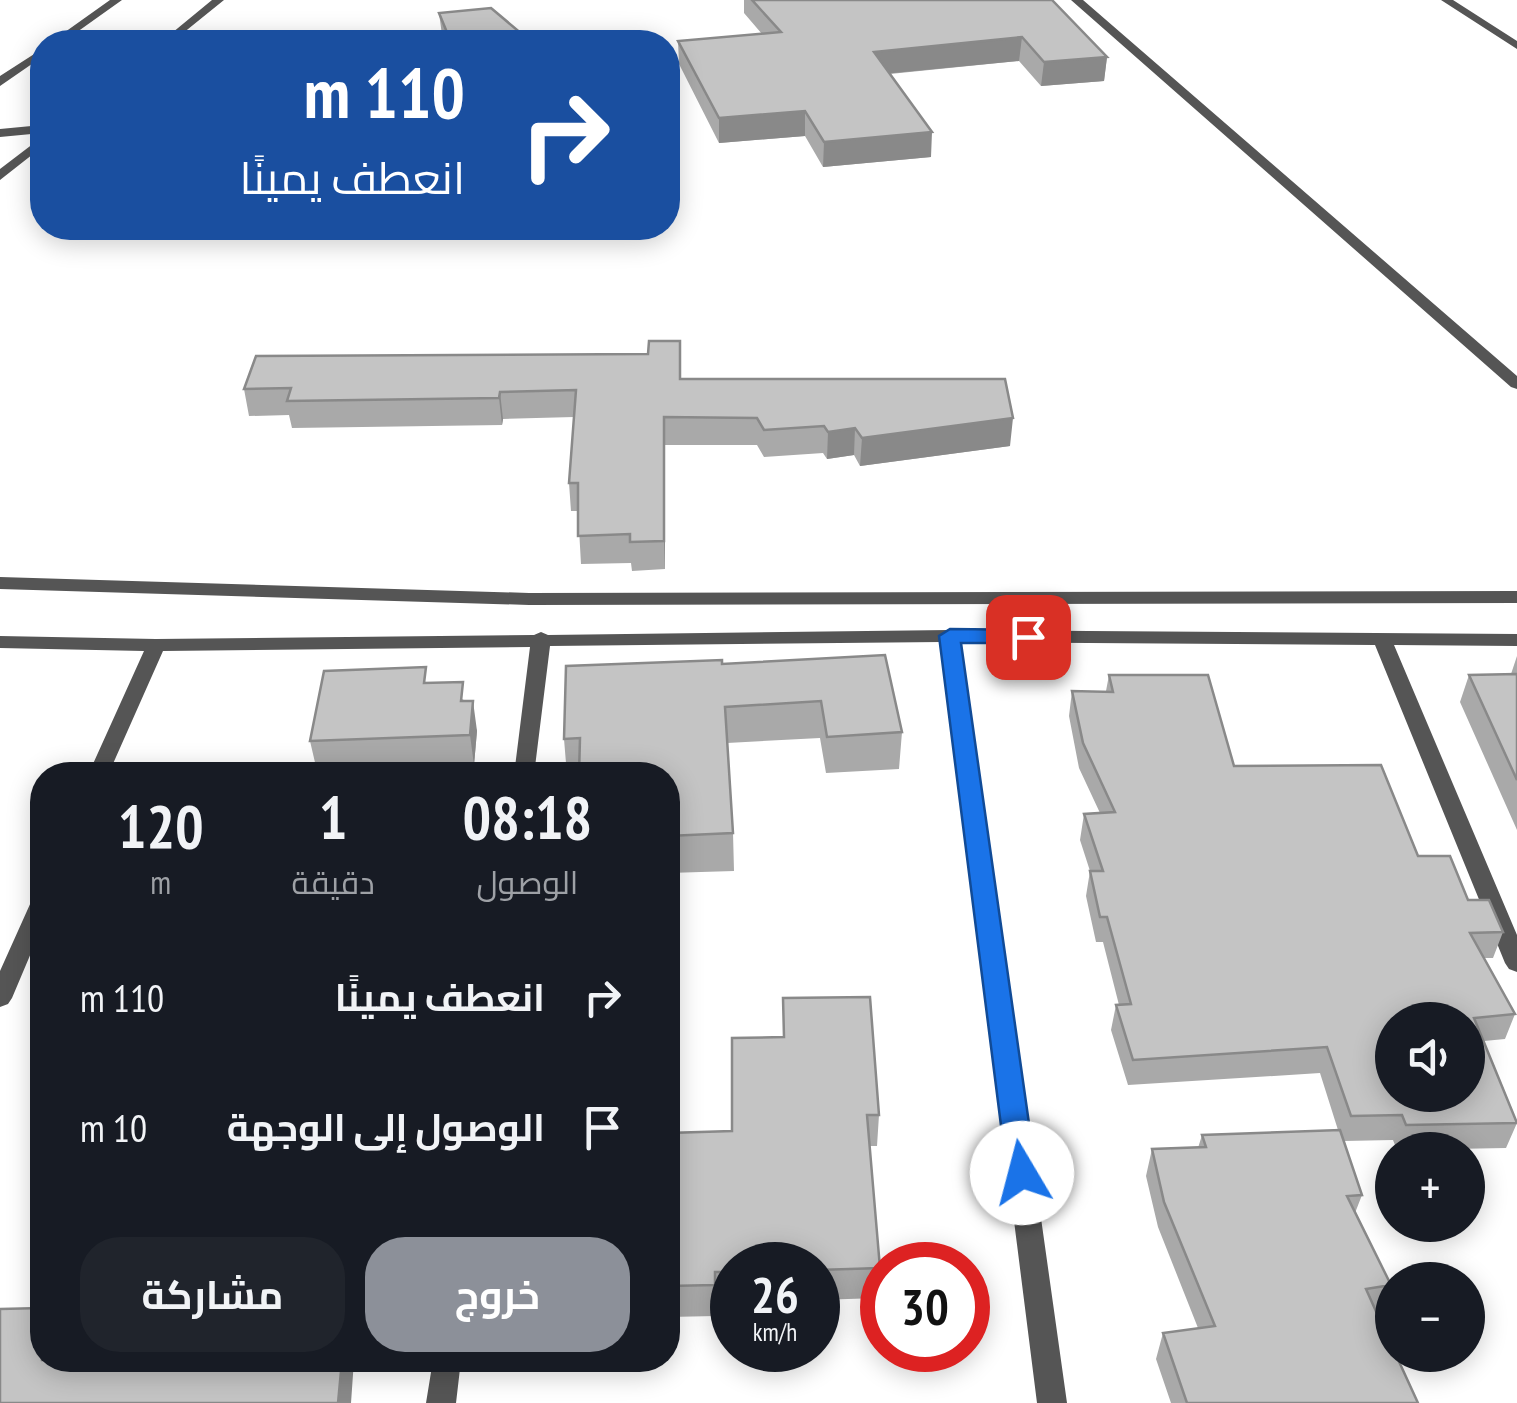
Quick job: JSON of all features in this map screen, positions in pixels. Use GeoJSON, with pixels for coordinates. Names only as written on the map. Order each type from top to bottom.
{"type":"FeatureCollection","features":[{"type":"Feature","properties":{"kind":"street"},"geometry":{"type":"LineString","coordinates":[[73,30],[116,0]]}},
{"type":"Feature","properties":{"kind":"street"},"geometry":{"type":"LineString","coordinates":[[181,30],[219,0]]}},
{"type":"Feature","properties":{"kind":"street"},"geometry":{"type":"LineString","coordinates":[[1076,0],[1517,384]]}},
{"type":"Feature","properties":{"kind":"street"},"geometry":{"type":"LineString","coordinates":[[1446,0],[1517,46]]}},
{"type":"Feature","properties":{"kind":"street"},"geometry":{"type":"LineString","coordinates":[[0,82],[30,61]]}},
{"type":"Feature","properties":{"kind":"street"},"geometry":{"type":"LineString","coordinates":[[0,132],[30,130]]}},
{"type":"Feature","properties":{"kind":"street"},"geometry":{"type":"LineString","coordinates":[[2,174],[30,152]]}},
{"type":"Feature","properties":{"kind":"street"},"geometry":{"type":"LineString","coordinates":[[0,154],[6,164],[2,174]]}},
{"type":"Feature","properties":{"kind":"street"},"geometry":{"type":"LineString","coordinates":[[0,583],[529,599],[1517,597]]}},
{"type":"Feature","properties":{"kind":"street"},"geometry":{"type":"LineString","coordinates":[[950,636],[1052,1403]]}},
{"type":"Feature","properties":{"kind":"street"},"geometry":{"type":"LineString","coordinates":[[0,642],[156,645],[950,636],[1517,640]]}},
{"type":"Feature","properties":{"kind":"street"},"geometry":{"type":"LineString","coordinates":[[526,762],[542,638]]}},
{"type":"Feature","properties":{"kind":"street"},"geometry":{"type":"LineString","coordinates":[[1382,639],[1492,911],[1517,963]]}},
{"type":"Feature","properties":{"kind":"street"},"geometry":{"type":"LineString","coordinates":[[104,762],[156,645]]}},
{"type":"Feature","properties":{"kind":"street"},"geometry":{"type":"LineString","coordinates":[[1492,911],[1517,911]]}},
{"type":"Feature","properties":{"kind":"street"},"geometry":{"type":"LineString","coordinates":[[0,998],[30,929]]}},
{"type":"Feature","properties":{"kind":"street"},"geometry":{"type":"LineString","coordinates":[[441,1403],[445,1372]]}},
{"type":"Feature","properties":{"kind":"building"},"geometry":{"type":"Polygon","coordinates":[[[752,0],[1052,0],[1107,57],[1044,62],[1022,37],[874,52],[932,132],[824,142],[805,111],[719,118],[680,45],[680,41],[781,32],[752,0]]]}},
{"type":"Feature","properties":{"kind":"building"},"geometry":{"type":"Polygon","coordinates":[[[491,8],[517,30],[446,30],[439,13],[491,8]]]}},
{"type":"Feature","properties":{"kind":"building"},"geometry":{"type":"Polygon","coordinates":[[[649,341],[680,341],[680,379],[1005,379],[1013,418],[862,438],[855,428],[828,432],[824,426],[764,430],[757,418],[664,417],[664,541],[630,542],[630,534],[578,536],[578,483],[569,483],[576,390],[500,392],[499,398],[287,401],[291,388],[244,389],[256,356],[648,354],[649,341]]]}},
{"type":"Feature","properties":{"kind":"building"},"geometry":{"type":"Polygon","coordinates":[[[885,655],[902,732],[827,737],[821,701],[725,707],[733,833],[680,835],[680,762],[579,762],[580,738],[564,739],[566,666],[722,660],[722,664],[885,655]]]}},
{"type":"Feature","properties":{"kind":"building"},"geometry":{"type":"Polygon","coordinates":[[[426,667],[424,683],[463,682],[461,701],[473,701],[470,735],[310,741],[324,671],[426,667]]]}},
{"type":"Feature","properties":{"kind":"building"},"geometry":{"type":"Polygon","coordinates":[[[1517,674],[1517,780],[1469,675],[1517,674]]]}},
{"type":"Feature","properties":{"kind":"building"},"geometry":{"type":"Polygon","coordinates":[[[1109,675],[1208,675],[1234,766],[1381,765],[1418,856],[1450,856],[1468,900],[1489,900],[1503,932],[1470,933],[1515,1014],[1485,1017],[1485,1002],[1375,1002],[1375,1112],[1485,1112],[1485,1045],[1517,1123],[1406,1125],[1402,1115],[1351,1116],[1327,1047],[1133,1060],[1116,1005],[1131,1004],[1107,917],[1100,917],[1090,871],[1103,871],[1084,814],[1115,812],[1083,743],[1072,691],[1113,692],[1109,675]]]}},
{"type":"Feature","properties":{"kind":"building"},"geometry":{"type":"Polygon","coordinates":[[[870,997],[879,1115],[867,1115],[878,1242],[860,1242],[860,1269],[840,1269],[840,1242],[710,1242],[710,1285],[680,1286],[680,1133],[732,1131],[732,1038],[784,1037],[783,998],[870,997]]]}},
{"type":"Feature","properties":{"kind":"building"},"geometry":{"type":"Polygon","coordinates":[[[1340,1130],[1362,1195],[1347,1196],[1380,1262],[1375,1262],[1375,1288],[1366,1289],[1375,1309],[1375,1372],[1404,1372],[1418,1403],[1187,1403],[1163,1333],[1215,1326],[1164,1202],[1152,1149],[1206,1147],[1202,1135],[1340,1130]]]}},
{"type":"Feature","properties":{"kind":"building"},"geometry":{"type":"Polygon","coordinates":[[[30,1308],[30,1372],[341,1372],[338,1403],[0,1403],[0,1309],[30,1308]]]}},
{"type":"Feature","properties":{"kind":"route"},"geometry":{"type":"LineString","coordinates":[[1022,1173],[950,636],[1028,637]]}}]}
